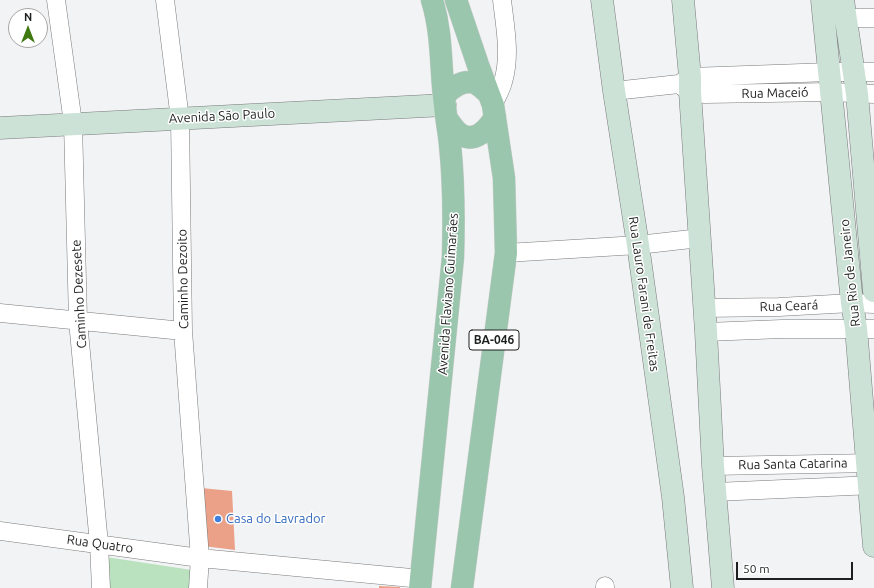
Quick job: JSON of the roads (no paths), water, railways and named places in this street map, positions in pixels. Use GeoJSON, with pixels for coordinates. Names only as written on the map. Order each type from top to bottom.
{"type":"FeatureCollection","features":[{"type":"Feature","properties":{"kind":"main road","name":"Avenida Flaviano Guimarães"},"geometry":{"type":"LineString","coordinates":[[421,584],[453,258],[454,212],[441,38],[432,0]]}},
{"type":"Feature","properties":{"kind":"main road","name":"BA-046"},"geometry":{"type":"LineString","coordinates":[[456,0],[492,105],[504,178],[506,252],[462,588]]}},
{"type":"Feature","properties":{"kind":"main road"},"geometry":{"type":"LineString","coordinates":[[469,82],[475,83],[492,105],[487,129],[482,134],[470,137],[460,134],[446,107],[451,89],[469,82]]}},
{"type":"Feature","properties":{"kind":"street","name":"Caminho Dezesete"},"geometry":{"type":"LineString","coordinates":[[56,0],[73,123],[78,321],[99,544],[101,588]]}},
{"type":"Feature","properties":{"kind":"street","name":"Caminho Dezoito"},"geometry":{"type":"LineString","coordinates":[[165,0],[180,119],[183,331],[200,558],[198,588]]}},
{"type":"Feature","properties":{"kind":"street"},"geometry":{"type":"LineString","coordinates":[[492,105],[503,84],[506,72],[508,49],[502,0]]}},
{"type":"Feature","properties":{"kind":"street","name":"Rua Lauro Farani de Freitas"},"geometry":{"type":"LineString","coordinates":[[602,0],[673,497],[682,588]]}},
{"type":"Feature","properties":{"kind":"street"},"geometry":{"type":"LineString","coordinates":[[683,0],[686,84],[700,238],[713,466],[723,588]]}},
{"type":"Feature","properties":{"kind":"street","name":"Rua Rio de Janeiro"},"geometry":{"type":"LineString","coordinates":[[822,0],[852,303],[865,329],[874,546]]}},
{"type":"Feature","properties":{"kind":"street"},"geometry":{"type":"LineString","coordinates":[[844,9],[874,18]]}},
{"type":"Feature","properties":{"kind":"street","name":"Rua Rio de Janeiro"},"geometry":{"type":"LineString","coordinates":[[844,9],[864,72],[874,291]]}},
{"type":"Feature","properties":{"kind":"street","name":"Rua Maceió"},"geometry":{"type":"LineString","coordinates":[[614,91],[686,84],[831,82],[864,72]]}},
{"type":"Feature","properties":{"kind":"street","name":"Rua Maceió"},"geometry":{"type":"LineString","coordinates":[[831,82],[866,94]]}},
{"type":"Feature","properties":{"kind":"street","name":"Avenida São Paulo"},"geometry":{"type":"LineString","coordinates":[[0,128],[73,123],[446,107]]}},
{"type":"Feature","properties":{"kind":"street"},"geometry":{"type":"LineString","coordinates":[[506,252],[638,245],[700,238]]}},
{"type":"Feature","properties":{"kind":"street","name":"Rua Ceará"},"geometry":{"type":"LineString","coordinates":[[704,308],[779,308],[852,303],[874,304]]}},
{"type":"Feature","properties":{"kind":"street"},"geometry":{"type":"LineString","coordinates":[[779,308],[782,329]]}},
{"type":"Feature","properties":{"kind":"street"},"geometry":{"type":"LineString","coordinates":[[0,313],[183,331]]}},
{"type":"Feature","properties":{"kind":"street","name":"Rua Ceará"},"geometry":{"type":"LineString","coordinates":[[706,332],[782,329],[865,329]]}},
{"type":"Feature","properties":{"kind":"street","name":"Rua Santa Catarina"},"geometry":{"type":"LineString","coordinates":[[713,466],[871,463]]}},
{"type":"Feature","properties":{"kind":"street"},"geometry":{"type":"LineString","coordinates":[[786,464],[787,489]]}},
{"type":"Feature","properties":{"kind":"street","name":"Rua Santa Catarina"},"geometry":{"type":"LineString","coordinates":[[715,492],[871,485]]}},
{"type":"Feature","properties":{"kind":"street","name":"Rua Quatro"},"geometry":{"type":"LineString","coordinates":[[0,531],[200,558],[421,584]]}},
{"type":"Feature","properties":{"kind":"place","name":"Casa do Lavrador"},"geometry":{"type":"Point","coordinates":[218,519]}}]}
